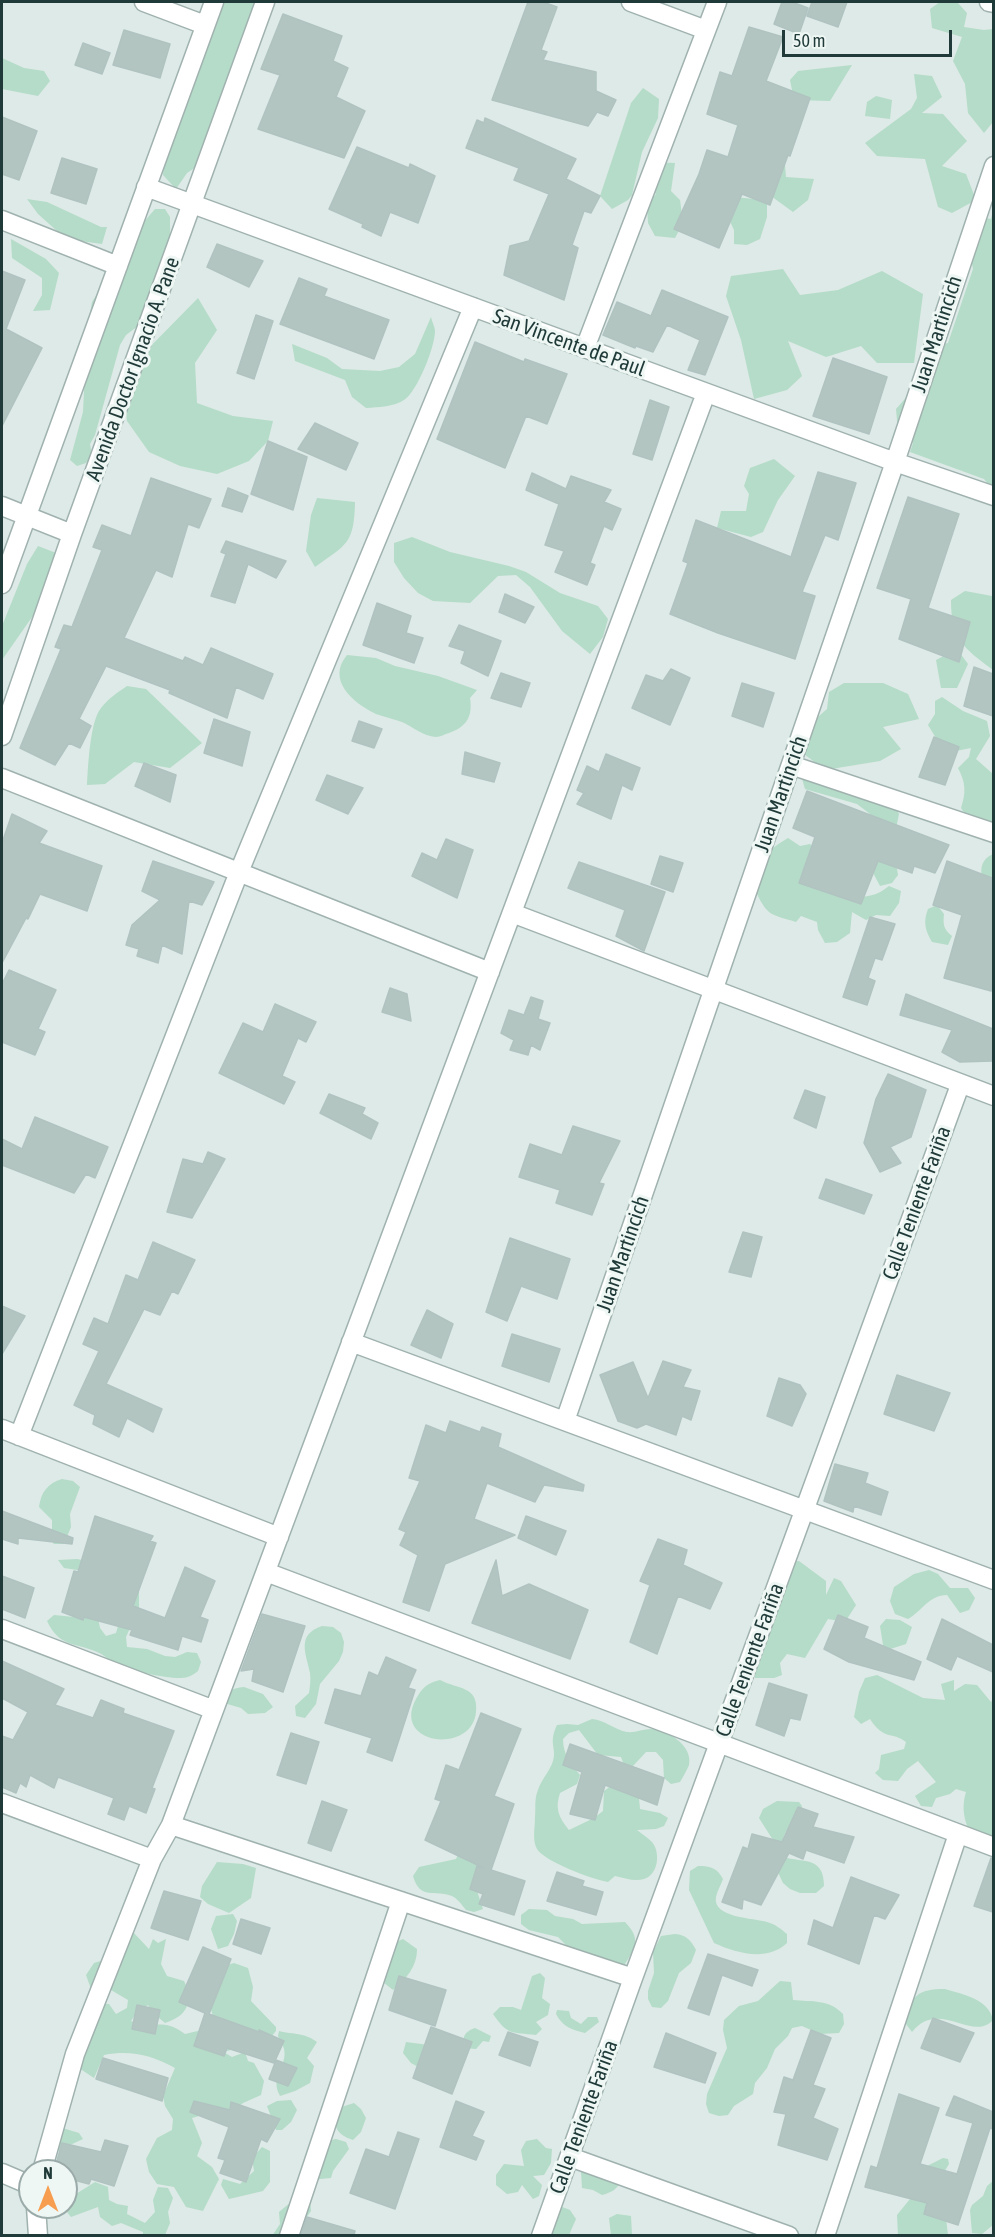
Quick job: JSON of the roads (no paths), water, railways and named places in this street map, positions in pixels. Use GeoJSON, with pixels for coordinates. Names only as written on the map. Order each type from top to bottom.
{"type":"FeatureCollection","features":[{"type":"Feature","properties":{"kind":"street"},"geometry":{"type":"LineString","coordinates":[[144,2],[205,25]]}},
{"type":"Feature","properties":{"kind":"street"},"geometry":{"type":"LineString","coordinates":[[2,584],[214,2]]}},
{"type":"Feature","properties":{"kind":"street","name":"Avenida Doctor Ignacio A. Pane"},"geometry":{"type":"LineString","coordinates":[[2,736],[72,534],[266,2]]}},
{"type":"Feature","properties":{"kind":"street"},"geometry":{"type":"LineString","coordinates":[[631,2],[706,30]]}},
{"type":"Feature","properties":{"kind":"street"},"geometry":{"type":"LineString","coordinates":[[585,348],[717,2]]}},
{"type":"Feature","properties":{"kind":"street","name":"Juan Martincich"},"geometry":{"type":"LineString","coordinates":[[565,1421],[895,462],[993,166]]}},
{"type":"Feature","properties":{"kind":"street","name":"San Vincente de Paul"},"geometry":{"type":"LineString","coordinates":[[146,187],[895,462],[993,495]]}},
{"type":"Feature","properties":{"kind":"street"},"geometry":{"type":"LineString","coordinates":[[2,220],[118,266]]}},
{"type":"Feature","properties":{"kind":"street"},"geometry":{"type":"LineString","coordinates":[[19,1436],[239,872],[473,307]]}},
{"type":"Feature","properties":{"kind":"street"},"geometry":{"type":"LineString","coordinates":[[45,2159],[75,2054],[152,1859],[171,1825],[706,393]]}},
{"type":"Feature","properties":{"kind":"street"},"geometry":{"type":"LineString","coordinates":[[2,506],[72,534]]}},
{"type":"Feature","properties":{"kind":"street"},"geometry":{"type":"LineString","coordinates":[[791,765],[993,833]]}},
{"type":"Feature","properties":{"kind":"street"},"geometry":{"type":"LineString","coordinates":[[2,778],[490,972]]}},
{"type":"Feature","properties":{"kind":"street"},"geometry":{"type":"LineString","coordinates":[[512,913],[993,1096]]}},
{"type":"Feature","properties":{"kind":"street","name":"Calle Teniente Fariña"},"geometry":{"type":"LineString","coordinates":[[541,2235],[960,1085]]}},
{"type":"Feature","properties":{"kind":"street"},"geometry":{"type":"LineString","coordinates":[[351,1341],[993,1580]]}},
{"type":"Feature","properties":{"kind":"street"},"geometry":{"type":"LineString","coordinates":[[2,1429],[279,1537]]}},
{"type":"Feature","properties":{"kind":"street"},"geometry":{"type":"LineString","coordinates":[[266,1572],[993,1846]]}},
{"type":"Feature","properties":{"kind":"street"},"geometry":{"type":"LineString","coordinates":[[2,1629],[214,1710]]}},
{"type":"Feature","properties":{"kind":"street"},"geometry":{"type":"LineString","coordinates":[[2,1803],[152,1859]]}},
{"type":"Feature","properties":{"kind":"street"},"geometry":{"type":"LineString","coordinates":[[171,1825],[633,1978]]}},
{"type":"Feature","properties":{"kind":"street"},"geometry":{"type":"LineString","coordinates":[[825,2235],[958,1834]]}},
{"type":"Feature","properties":{"kind":"street"},"geometry":{"type":"LineString","coordinates":[[289,2235],[400,1901]]}},
{"type":"Feature","properties":{"kind":"street"},"geometry":{"type":"LineString","coordinates":[[570,2157],[789,2235]]}},
{"type":"Feature","properties":{"kind":"street"},"geometry":{"type":"LineString","coordinates":[[2,2173],[18,2180]]}},
{"type":"Feature","properties":{"kind":"street"},"geometry":{"type":"LineString","coordinates":[[37,2219],[38,2235]]}}]}
